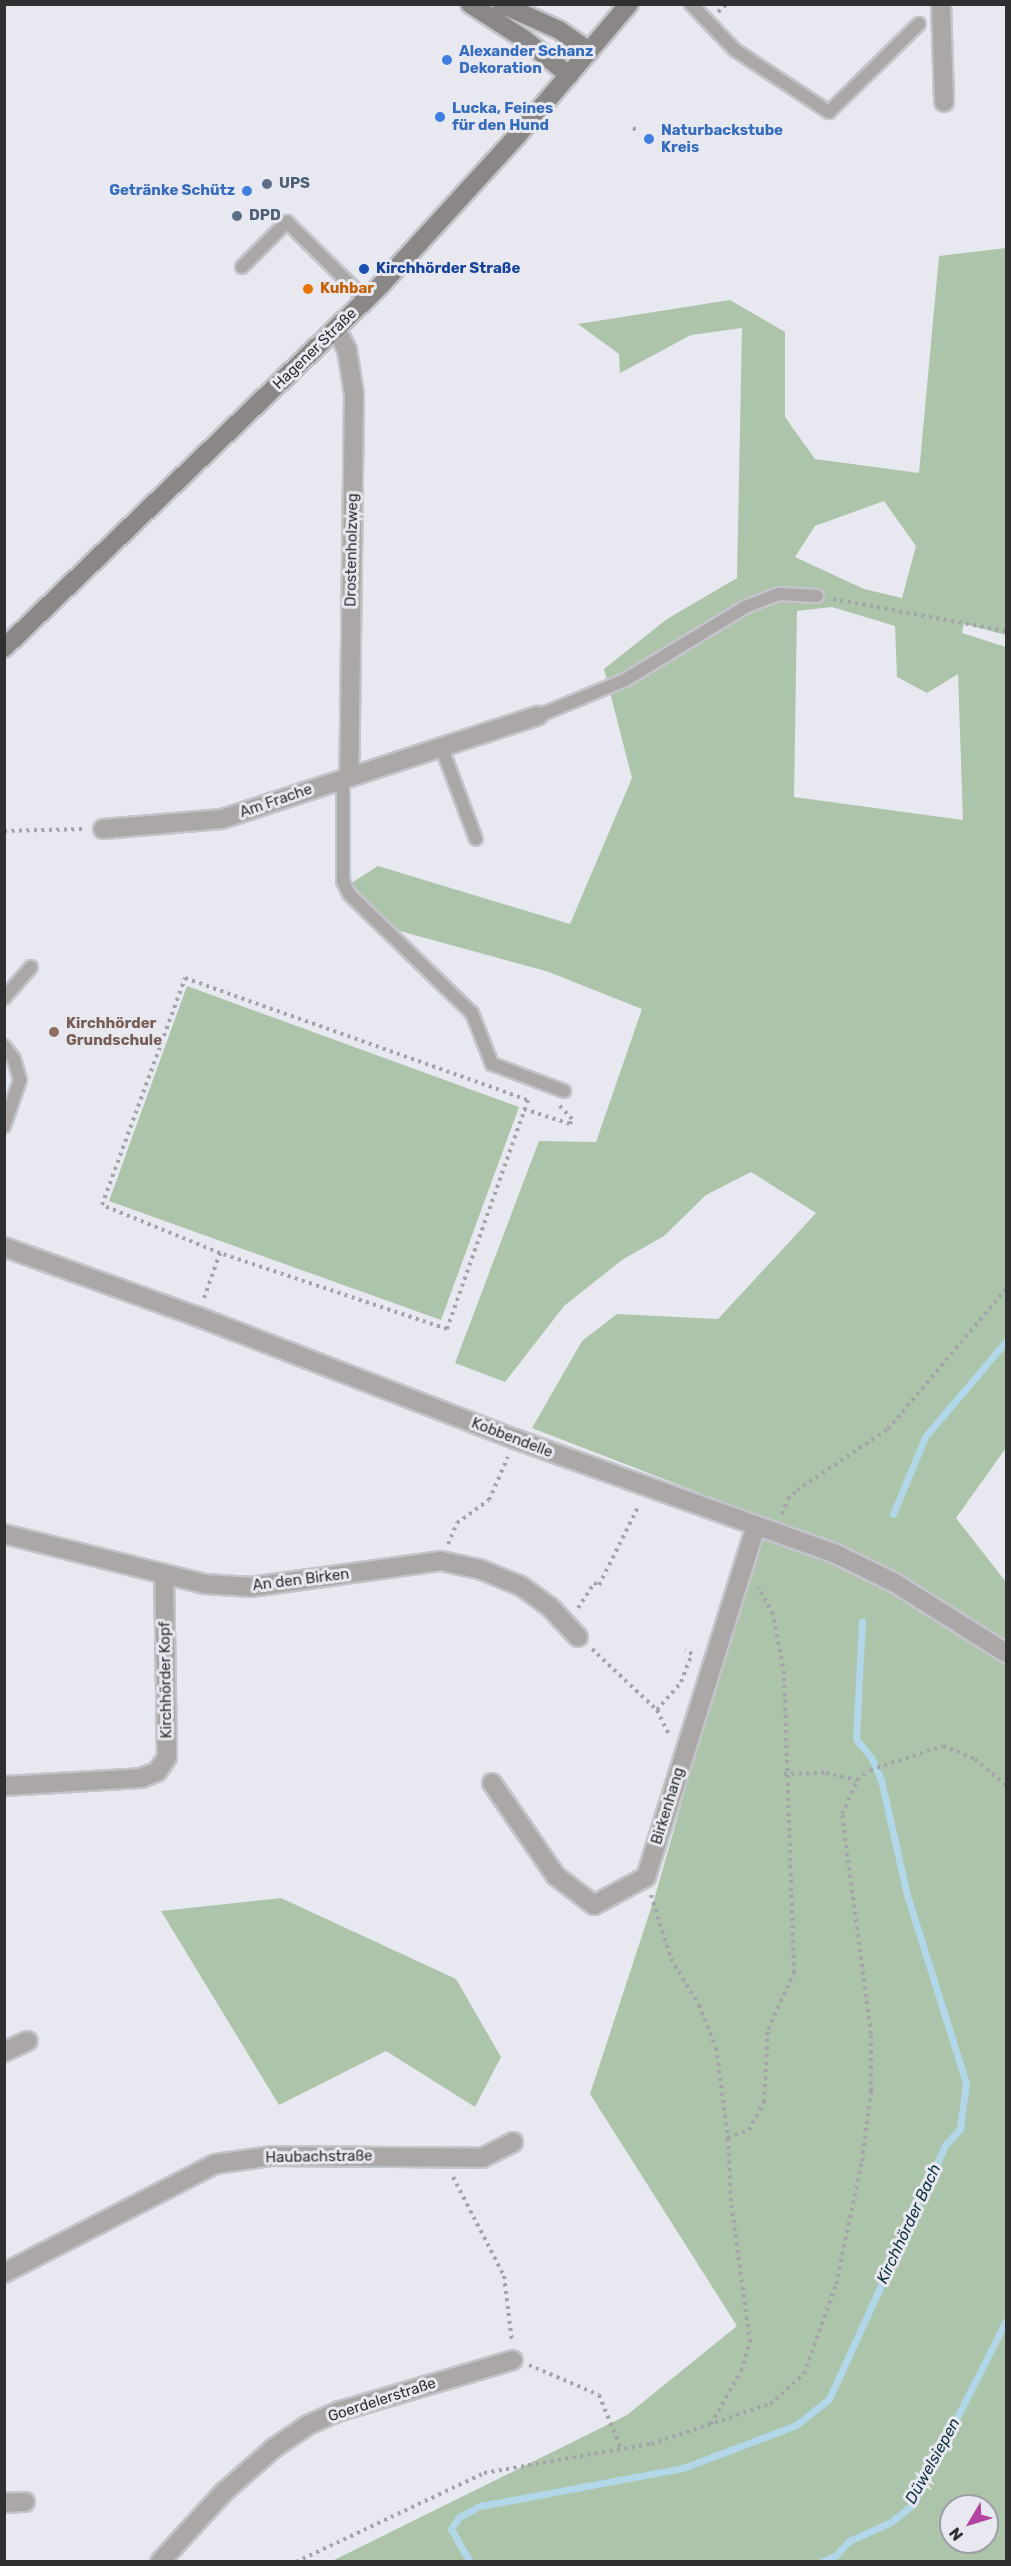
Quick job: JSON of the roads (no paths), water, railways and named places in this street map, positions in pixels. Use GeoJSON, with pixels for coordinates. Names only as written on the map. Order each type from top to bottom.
{"type":"FeatureCollection","features":[{"type":"Feature","properties":{"kind":"main road"},"geometry":{"type":"LineString","coordinates":[[470,4],[525,39],[569,75]]}},
{"type":"Feature","properties":{"kind":"main road"},"geometry":{"type":"LineString","coordinates":[[501,4],[559,30],[589,51]]}},
{"type":"Feature","properties":{"kind":"main road","name":"Hagener Straße"},"geometry":{"type":"LineString","coordinates":[[4,648],[366,300],[424,240],[629,4]]}},
{"type":"Feature","properties":{"kind":"street"},"geometry":{"type":"LineString","coordinates":[[941,4],[944,102]]}},
{"type":"Feature","properties":{"kind":"street","name":"Drostenholzweg"},"geometry":{"type":"LineString","coordinates":[[336,329],[347,351],[354,394],[346,776]]}},
{"type":"Feature","properties":{"kind":"street","name":"Am Frache"},"geometry":{"type":"LineString","coordinates":[[103,829],[222,819],[346,776],[538,716]]}},
{"type":"Feature","properties":{"kind":"street","name":"Kobbendelle"},"geometry":{"type":"LineString","coordinates":[[4,1247],[515,1439],[836,1554],[895,1583],[1006,1653]]}},
{"type":"Feature","properties":{"kind":"street","name":"Birkenhang"},"geometry":{"type":"LineString","coordinates":[[492,1783],[556,1876],[594,1905],[646,1877],[756,1527]]}},
{"type":"Feature","properties":{"kind":"street","name":"An den Birken"},"geometry":{"type":"LineString","coordinates":[[4,1534],[164,1576],[205,1584],[251,1587],[441,1561],[479,1569],[521,1586],[572,1630]]}},
{"type":"Feature","properties":{"kind":"street","name":"Kirchhörder Kopf"},"geometry":{"type":"LineString","coordinates":[[4,1786],[141,1778],[157,1772],[167,1757],[164,1576]]}},
{"type":"Feature","properties":{"kind":"street"},"geometry":{"type":"LineString","coordinates":[[4,2052],[28,2041]]}},
{"type":"Feature","properties":{"kind":"street","name":"Haubachstraße"},"geometry":{"type":"LineString","coordinates":[[4,2273],[215,2164],[272,2156],[482,2158],[513,2142]]}},
{"type":"Feature","properties":{"kind":"street","name":"Goerdelerstraße"},"geometry":{"type":"LineString","coordinates":[[160,2562],[224,2492],[274,2448],[308,2425],[340,2411],[513,2360]]}},
{"type":"Feature","properties":{"kind":"street"},"geometry":{"type":"LineString","coordinates":[[4,2503],[25,2502]]}},
{"type":"Feature","properties":{"kind":"lane"},"geometry":{"type":"LineString","coordinates":[[691,4],[735,50],[829,112],[919,24]]}},
{"type":"Feature","properties":{"kind":"lane"},"geometry":{"type":"LineString","coordinates":[[242,267],[287,222],[366,300]]}},
{"type":"Feature","properties":{"kind":"lane"},"geometry":{"type":"LineString","coordinates":[[538,716],[625,680],[745,607],[779,594],[817,596]]}},
{"type":"Feature","properties":{"kind":"lane"},"geometry":{"type":"LineString","coordinates":[[441,746],[476,839]]}},
{"type":"Feature","properties":{"kind":"lane"},"geometry":{"type":"LineString","coordinates":[[346,776],[344,881],[350,894],[472,1013],[492,1064],[564,1091]]}},
{"type":"Feature","properties":{"kind":"lane"},"geometry":{"type":"LineString","coordinates":[[4,998],[31,967]]}},
{"type":"Feature","properties":{"kind":"lane"},"geometry":{"type":"LineString","coordinates":[[4,1046],[14,1059],[20,1080],[4,1126]]}},
{"type":"Feature","properties":{"kind":"waterway","name":"Kirchhörder Bach"},"geometry":{"type":"LineString","coordinates":[[893,1514],[925,1437],[1006,1341]]}},
{"type":"Feature","properties":{"kind":"waterway","name":"Kirchhörder Bach"},"geometry":{"type":"LineString","coordinates":[[470,2562],[451,2529],[459,2517],[480,2506],[683,2468],[796,2425],[829,2399],[946,2144],[960,2129],[966,2083],[907,1895],[881,1780],[871,1757],[856,1739],[862,1621]]}},
{"type":"Feature","properties":{"kind":"waterway","name":"Düwelsiepen"},"geometry":{"type":"LineString","coordinates":[[821,2562],[836,2555],[849,2541],[891,2522],[913,2504],[1006,2321]]}},
{"type":"Feature","properties":{"kind":"place","name":"Alexander Schanz Dekoration"},"geometry":{"type":"Point","coordinates":[447,60]}},
{"type":"Feature","properties":{"kind":"place","name":"Lucka, Feines für den Hund"},"geometry":{"type":"Point","coordinates":[440,117]}},
{"type":"Feature","properties":{"kind":"place","name":"Naturbackstube Kreis"},"geometry":{"type":"Point","coordinates":[649,139]}},
{"type":"Feature","properties":{"kind":"place","name":"UPS"},"geometry":{"type":"Point","coordinates":[267,184]}},
{"type":"Feature","properties":{"kind":"place","name":"Getränke Schütz"},"geometry":{"type":"Point","coordinates":[247,191]}},
{"type":"Feature","properties":{"kind":"place","name":"DPD"},"geometry":{"type":"Point","coordinates":[237,216]}},
{"type":"Feature","properties":{"kind":"place","name":"Kirchhörder Straße"},"geometry":{"type":"Point","coordinates":[364,269]}},
{"type":"Feature","properties":{"kind":"place","name":"Kuhbar"},"geometry":{"type":"Point","coordinates":[308,289]}},
{"type":"Feature","properties":{"kind":"place","name":"Kirchhörder Grundschule"},"geometry":{"type":"Point","coordinates":[54,1032]}}]}
